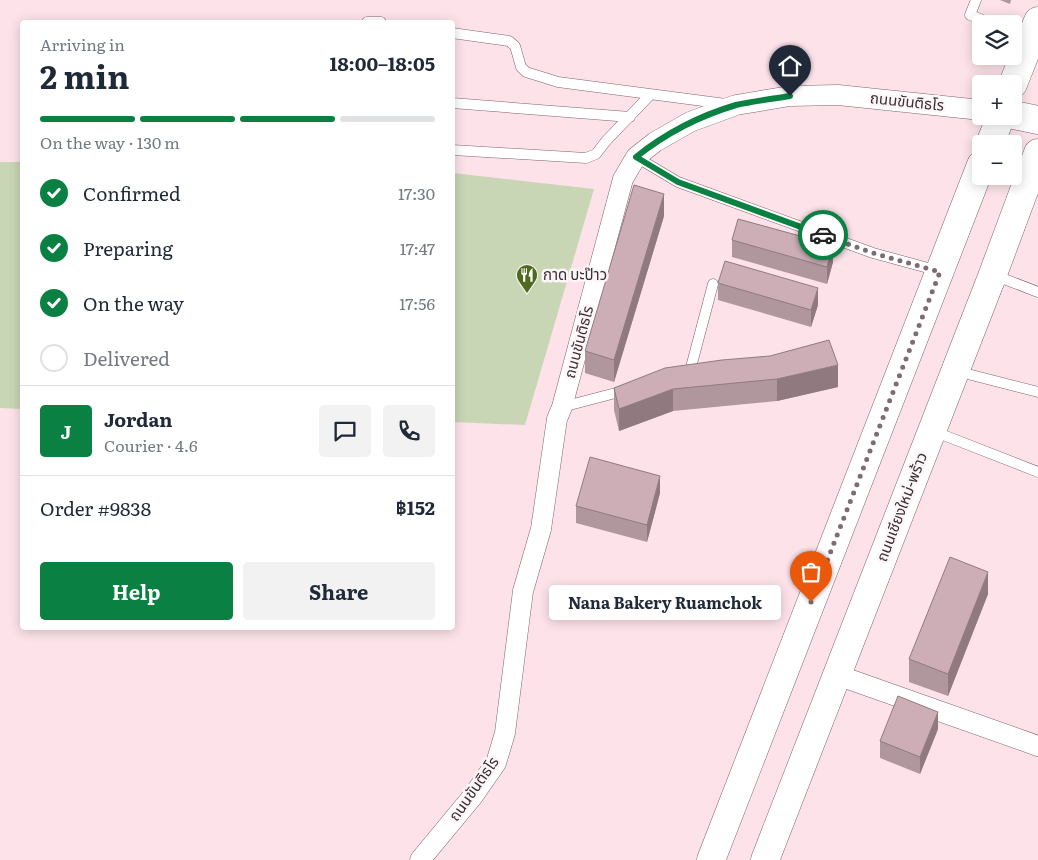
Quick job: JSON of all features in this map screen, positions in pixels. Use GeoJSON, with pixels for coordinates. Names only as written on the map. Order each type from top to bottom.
{"type":"FeatureCollection","features":[{"type":"Feature","properties":{"kind":"main road"},"geometry":{"type":"LineString","coordinates":[[1016,75],[1028,30]]}},
{"type":"Feature","properties":{"kind":"main road"},"geometry":{"type":"LineString","coordinates":[[1022,116],[1038,120]]}},
{"type":"Feature","properties":{"kind":"main road","name":"ถนนเชียงใหม่-พร้าว"},"geometry":{"type":"LineString","coordinates":[[765,860],[993,274],[1038,153]]}},
{"type":"Feature","properties":{"kind":"main road"},"geometry":{"type":"LineString","coordinates":[[711,860],[973,185]]}},
{"type":"Feature","properties":{"kind":"street","name":"ถนนขันติธโร"},"geometry":{"type":"LineString","coordinates":[[420,860],[473,796],[496,763],[506,733],[523,591],[541,529],[557,419],[562,407],[623,179],[636,157],[655,142],[690,122],[736,105],[790,96],[838,95],[972,109]]}},
{"type":"Feature","properties":{"kind":"street"},"geometry":{"type":"LineString","coordinates":[[837,675],[1038,746]]}},
{"type":"Feature","properties":{"kind":"lane"},"geometry":{"type":"LineString","coordinates":[[972,16],[970,15],[976,0]]}},
{"type":"Feature","properties":{"kind":"lane"},"geometry":{"type":"LineString","coordinates":[[455,33],[509,41],[515,46],[521,67],[526,72],[550,80],[650,95],[736,105]]}},
{"type":"Feature","properties":{"kind":"lane"},"geometry":{"type":"LineString","coordinates":[[455,150],[586,158],[596,154],[650,95]]}},
{"type":"Feature","properties":{"kind":"lane"},"geometry":{"type":"LineString","coordinates":[[455,103],[630,116]]}},
{"type":"Feature","properties":{"kind":"lane"},"geometry":{"type":"LineString","coordinates":[[636,157],[678,182],[873,253],[940,272]]}},
{"type":"Feature","properties":{"kind":"lane"},"geometry":{"type":"LineString","coordinates":[[993,274],[1038,292]]}},
{"type":"Feature","properties":{"kind":"lane"},"geometry":{"type":"LineString","coordinates":[[690,371],[713,284]]}},
{"type":"Feature","properties":{"kind":"lane"},"geometry":{"type":"LineString","coordinates":[[955,371],[1038,392]]}},
{"type":"Feature","properties":{"kind":"lane"},"geometry":{"type":"LineString","coordinates":[[562,407],[635,388]]}},
{"type":"Feature","properties":{"kind":"lane"},"geometry":{"type":"LineString","coordinates":[[932,430],[1038,472]]}},
{"type":"Feature","properties":{"kind":"green space"},"geometry":{"type":"Polygon","coordinates":[[[0,162],[20,162],[20,409],[0,408],[0,162]]]}},
{"type":"Feature","properties":{"kind":"green space"},"geometry":{"type":"Polygon","coordinates":[[[455,173],[594,189],[525,425],[455,422],[455,173]]]}},
{"type":"Feature","properties":{"kind":"building"},"geometry":{"type":"Polygon","coordinates":[[[634,185],[664,194],[614,360],[585,351],[634,185]]]}},
{"type":"Feature","properties":{"kind":"building"},"geometry":{"type":"Polygon","coordinates":[[[738,219],[833,245],[827,267],[732,240],[738,219]]]}},
{"type":"Feature","properties":{"kind":"building"},"geometry":{"type":"Polygon","coordinates":[[[725,261],[818,288],[811,310],[718,283],[725,261]]]}},
{"type":"Feature","properties":{"kind":"building"},"geometry":{"type":"Polygon","coordinates":[[[829,340],[838,365],[777,379],[673,389],[619,409],[614,388],[665,368],[770,356],[829,340]]]}},
{"type":"Feature","properties":{"kind":"building"},"geometry":{"type":"Polygon","coordinates":[[[590,457],[660,476],[647,525],[576,506],[590,457]]]}},
{"type":"Feature","properties":{"kind":"building"},"geometry":{"type":"Polygon","coordinates":[[[950,557],[988,572],[948,674],[909,659],[950,557]]]}},
{"type":"Feature","properties":{"kind":"building"},"geometry":{"type":"Polygon","coordinates":[[[898,696],[938,712],[920,757],[880,741],[898,696]]]}},
{"type":"Feature","properties":{"kind":"way so far"},"geometry":{"type":"LineString","coordinates":[[811,602],[940,272],[873,253],[823,235]]}},
{"type":"Feature","properties":{"kind":"place","name":"กาด บะป๊าว"},"geometry":{"type":"Point","coordinates":[527,294]}},
{"type":"Feature","properties":{"kind":"place","name":"Nana Bakery Ruamchok"},"geometry":{"type":"Point","coordinates":[811,602]}},
{"type":"Feature","properties":{"kind":"route"},"geometry":{"type":"LineString","coordinates":[[790,96],[736,105],[690,122],[655,142],[636,157],[678,182],[823,235]]}}]}
